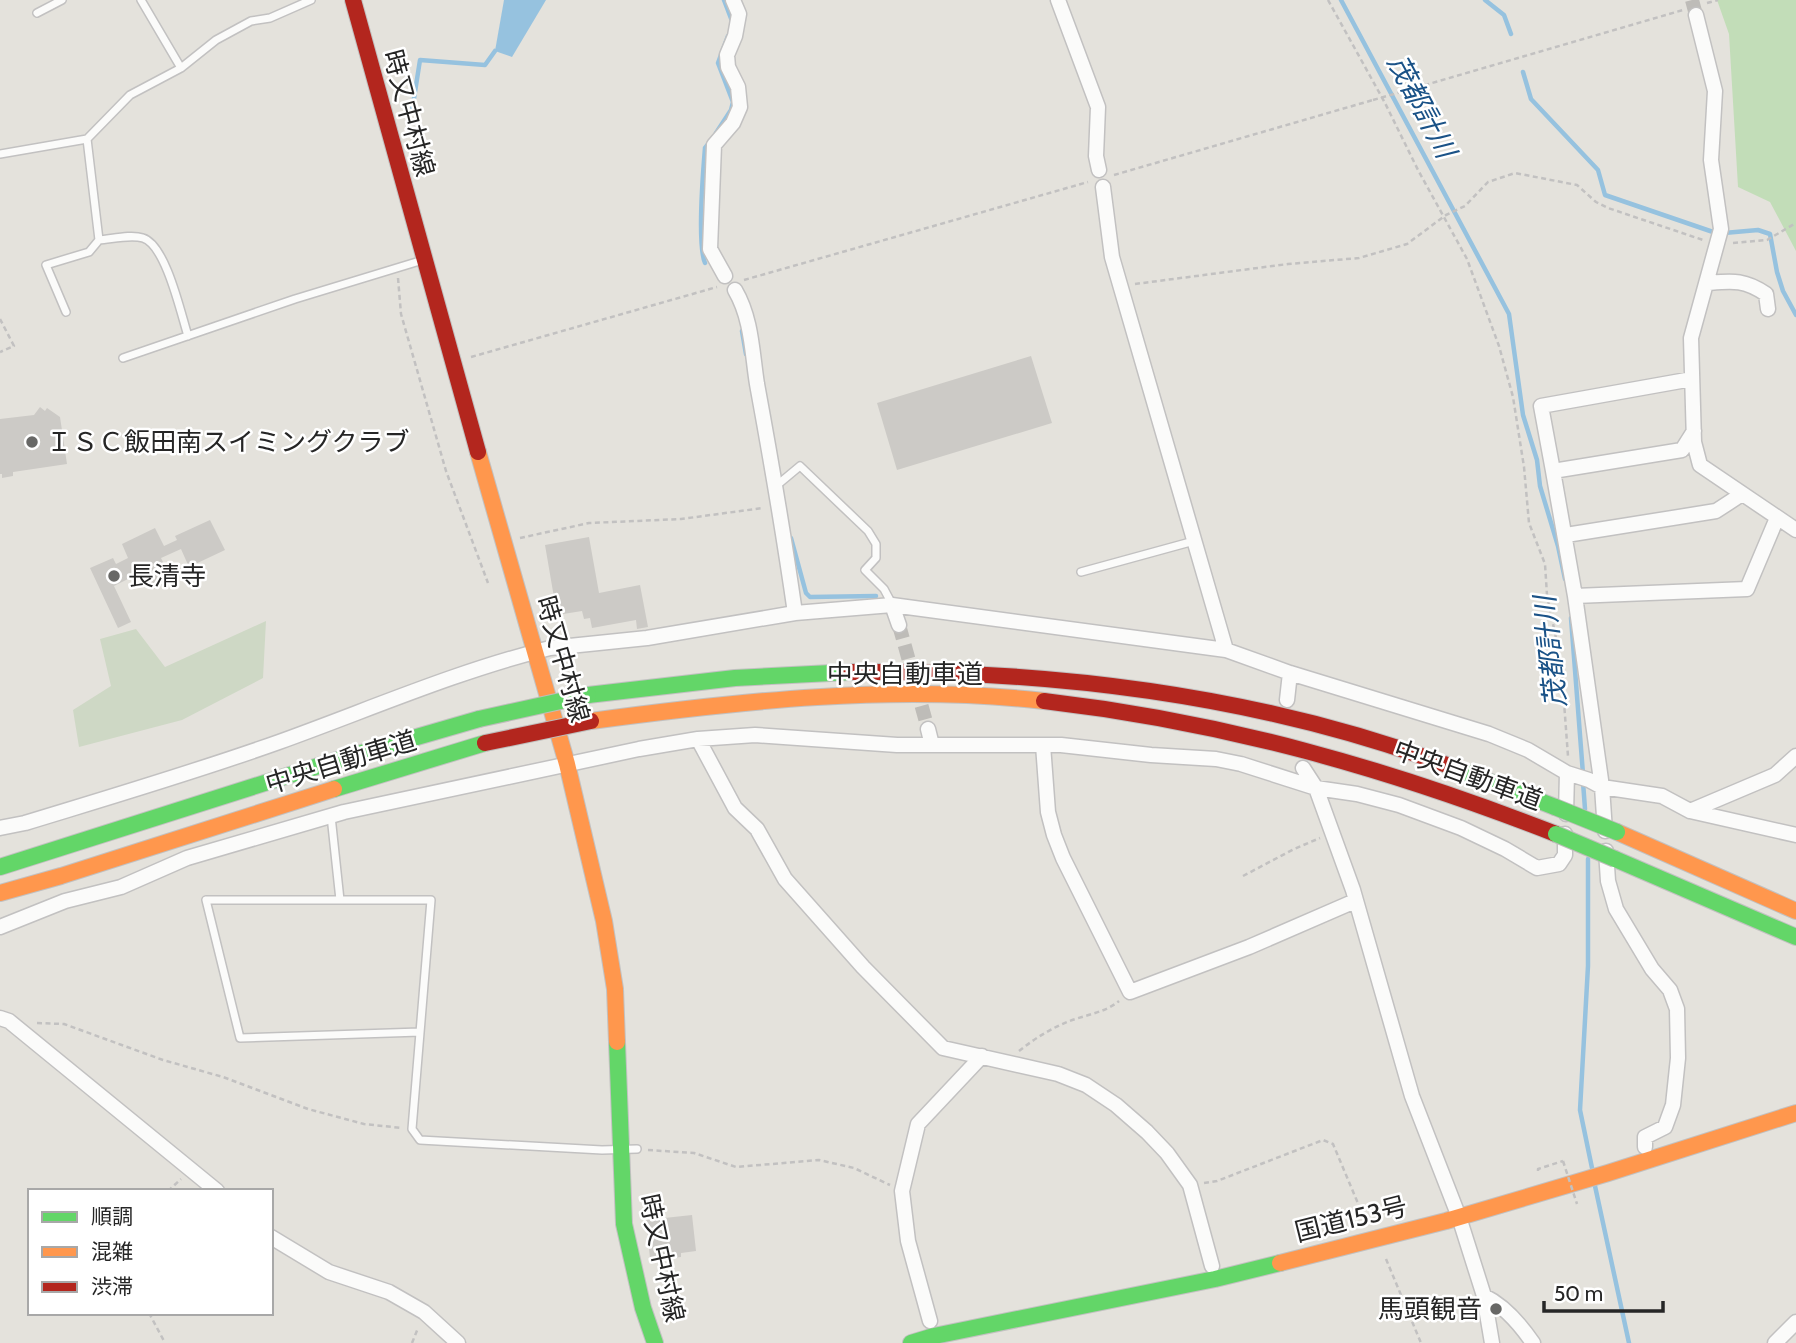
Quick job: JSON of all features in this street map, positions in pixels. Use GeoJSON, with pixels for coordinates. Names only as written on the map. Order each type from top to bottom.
{"type":"FeatureCollection","features":[{"type":"Feature","properties":{"kind":"main road","name":"時又中村線"},"geometry":{"type":"LineString","coordinates":[[353,0],[567,764],[604,921],[615,989],[629,1149],[624,1224],[642,1308],[655,1343]]}},
{"type":"Feature","properties":{"kind":"main road","name":"中央自動車道"},"geometry":{"type":"LineString","coordinates":[[0,867],[334,761],[479,719],[588,695],[754,676],[905,671],[1104,684],[1282,716],[1378,741],[1556,807],[1796,911]]}},
{"type":"Feature","properties":{"kind":"main road","name":"中央自動車道"},"geometry":{"type":"LineString","coordinates":[[0,893],[485,743],[591,721],[676,709],[842,696],[905,695],[1003,699],[1101,708],[1202,725],[1371,766],[1466,798],[1556,834],[1796,937]]}},
{"type":"Feature","properties":{"kind":"main road","name":"国道153号"},"geometry":{"type":"LineString","coordinates":[[911,1343],[934,1336],[1215,1279],[1459,1217],[1796,1113]]}},
{"type":"Feature","properties":{"kind":"street"},"geometry":{"type":"LineString","coordinates":[[733,0],[739,15],[735,36],[727,55],[728,67],[738,87],[740,107],[733,123],[714,145],[710,249],[750,330],[795,613]]}},
{"type":"Feature","properties":{"kind":"street"},"geometry":{"type":"LineString","coordinates":[[1058,0],[1098,107],[1096,156],[1108,207],[1112,257],[1226,650]]}},
{"type":"Feature","properties":{"kind":"street"},"geometry":{"type":"LineString","coordinates":[[1697,9],[1715,91],[1711,160],[1719,237],[1691,338],[1694,442],[1700,465],[1796,530]]}},
{"type":"Feature","properties":{"kind":"street"},"geometry":{"type":"LineString","coordinates":[[1707,283],[1736,281],[1751,284],[1766,294],[1768,309]]}},
{"type":"Feature","properties":{"kind":"street"},"geometry":{"type":"LineString","coordinates":[[1645,1147],[1645,1137],[1665,1127],[1673,1105],[1678,1058],[1677,1009],[1671,990],[1652,970],[1616,909],[1608,881],[1602,787],[1566,534],[1541,406],[1692,379]]}},
{"type":"Feature","properties":{"kind":"street"},"geometry":{"type":"LineString","coordinates":[[1553,471],[1682,450],[1694,431]]}},
{"type":"Feature","properties":{"kind":"street"},"geometry":{"type":"LineString","coordinates":[[1566,534],[1716,511],[1742,494]]}},
{"type":"Feature","properties":{"kind":"street"},"geometry":{"type":"LineString","coordinates":[[1575,596],[1747,589],[1777,518]]}},
{"type":"Feature","properties":{"kind":"street"},"geometry":{"type":"LineString","coordinates":[[0,828],[25,823],[275,743],[535,651],[647,639],[795,613],[892,605],[1226,650],[1290,673],[1489,734],[1602,787],[1662,796],[1690,811],[1796,835]]}},
{"type":"Feature","properties":{"kind":"street"},"geometry":{"type":"LineString","coordinates":[[892,605],[900,625]]}},
{"type":"Feature","properties":{"kind":"street"},"geometry":{"type":"LineString","coordinates":[[1287,700],[1290,673]]}},
{"type":"Feature","properties":{"kind":"street"},"geometry":{"type":"LineString","coordinates":[[928,729],[932,746]]}},
{"type":"Feature","properties":{"kind":"street"},"geometry":{"type":"LineString","coordinates":[[0,927],[65,901],[121,887],[187,858],[331,816],[567,764],[698,739],[755,735],[897,746],[1043,745],[1216,759],[1241,764],[1316,788],[1357,794],[1424,814],[1494,843],[1537,868],[1559,864],[1565,855],[1577,776]]}},
{"type":"Feature","properties":{"kind":"street"},"geometry":{"type":"LineString","coordinates":[[698,739],[735,808],[757,829],[785,878],[863,967],[943,1048],[1058,1073],[1086,1085],[1116,1105],[1167,1153],[1190,1185],[1212,1266]]}},
{"type":"Feature","properties":{"kind":"street"},"geometry":{"type":"LineString","coordinates":[[1043,745],[1048,812],[1054,835],[1130,992],[1248,947],[1355,901]]}},
{"type":"Feature","properties":{"kind":"street"},"geometry":{"type":"LineString","coordinates":[[1690,811],[1775,775],[1796,756]]}},
{"type":"Feature","properties":{"kind":"street"},"geometry":{"type":"LineString","coordinates":[[1303,768],[1316,788],[1332,833],[1355,901],[1412,1096],[1459,1217],[1484,1296],[1492,1343]]}},
{"type":"Feature","properties":{"kind":"street"},"geometry":{"type":"LineString","coordinates":[[0,1018],[9,1021],[214,1189]]}},
{"type":"Feature","properties":{"kind":"street"},"geometry":{"type":"LineString","coordinates":[[930,1321],[908,1241],[902,1191],[918,1124],[982,1056]]}},
{"type":"Feature","properties":{"kind":"street"},"geometry":{"type":"LineString","coordinates":[[273,1238],[329,1272],[389,1292],[424,1312],[457,1343]]}},
{"type":"Feature","properties":{"kind":"street"},"geometry":{"type":"LineString","coordinates":[[1484,1296],[1512,1316],[1532,1343]]}},
{"type":"Feature","properties":{"kind":"street"},"geometry":{"type":"LineString","coordinates":[[1775,1343],[1796,1322]]}},
{"type":"Feature","properties":{"kind":"lane"},"geometry":{"type":"LineString","coordinates":[[37,13],[62,0]]}},
{"type":"Feature","properties":{"kind":"lane"},"geometry":{"type":"LineString","coordinates":[[0,154],[87,139],[130,95],[181,68],[216,40],[251,21],[270,18],[311,0]]}},
{"type":"Feature","properties":{"kind":"lane"},"geometry":{"type":"LineString","coordinates":[[145,2],[181,68]]}},
{"type":"Feature","properties":{"kind":"lane"},"geometry":{"type":"LineString","coordinates":[[87,139],[99,240]]}},
{"type":"Feature","properties":{"kind":"lane"},"geometry":{"type":"LineString","coordinates":[[66,312],[46,265],[89,252],[99,240],[140,237],[148,240],[162,256],[188,336]]}},
{"type":"Feature","properties":{"kind":"lane"},"geometry":{"type":"LineString","coordinates":[[123,358],[295,299],[424,260]]}},
{"type":"Feature","properties":{"kind":"lane"},"geometry":{"type":"LineString","coordinates":[[776,486],[800,466],[868,531],[877,544],[876,558],[865,570],[884,589],[892,605]]}},
{"type":"Feature","properties":{"kind":"lane"},"geometry":{"type":"LineString","coordinates":[[1080,572],[1195,541]]}},
{"type":"Feature","properties":{"kind":"lane"},"geometry":{"type":"LineString","coordinates":[[331,816],[340,900]]}},
{"type":"Feature","properties":{"kind":"lane"},"geometry":{"type":"LineString","coordinates":[[420,1032],[240,1038],[206,900],[431,900],[412,1129],[420,1140],[602,1150],[629,1149]]}},
{"type":"Feature","properties":{"kind":"path"},"geometry":{"type":"LineString","coordinates":[[1328,0],[1472,270],[1499,346],[1513,397],[1529,523],[1545,564],[1547,595],[1561,662],[1569,745],[1577,776]]}},
{"type":"Feature","properties":{"kind":"path"},"geometry":{"type":"LineString","coordinates":[[466,358],[1697,9],[1717,0]]}},
{"type":"Feature","properties":{"kind":"path"},"geometry":{"type":"LineString","coordinates":[[1122,290],[1133,285],[1359,258],[1407,244],[1445,216],[1465,206],[1488,182],[1514,173],[1577,186],[1608,208],[1719,237],[1766,240],[1796,223]]}},
{"type":"Feature","properties":{"kind":"path"},"geometry":{"type":"LineString","coordinates":[[397,269],[401,314],[442,458],[488,583]]}},
{"type":"Feature","properties":{"kind":"path"},"geometry":{"type":"LineString","coordinates":[[0,320],[13,346],[0,352]]}},
{"type":"Feature","properties":{"kind":"path"},"geometry":{"type":"LineString","coordinates":[[517,539],[589,523],[681,519],[780,506]]}},
{"type":"Feature","properties":{"kind":"path"},"geometry":{"type":"LineString","coordinates":[[1243,876],[1294,849],[1332,833]]}},
{"type":"Feature","properties":{"kind":"path"},"geometry":{"type":"LineString","coordinates":[[1007,1061],[1044,1033],[1066,1022],[1112,1007],[1130,992]]}},
{"type":"Feature","properties":{"kind":"path"},"geometry":{"type":"LineString","coordinates":[[37,1023],[64,1024],[163,1060],[223,1077],[308,1109],[364,1124],[412,1129]]}},
{"type":"Feature","properties":{"kind":"path"},"geometry":{"type":"LineString","coordinates":[[1190,1185],[1217,1181],[1323,1140],[1333,1144],[1368,1228]]}},
{"type":"Feature","properties":{"kind":"path"},"geometry":{"type":"LineString","coordinates":[[629,1149],[694,1153],[736,1167],[819,1160],[854,1168],[902,1191]]}},
{"type":"Feature","properties":{"kind":"path"},"geometry":{"type":"LineString","coordinates":[[1563,1161],[1577,1204]]}},
{"type":"Feature","properties":{"kind":"path"},"geometry":{"type":"LineString","coordinates":[[1381,1248],[1421,1343]]}},
{"type":"Feature","properties":{"kind":"path"},"geometry":{"type":"LineString","coordinates":[[150,1315],[164,1341]]}},
{"type":"Feature","properties":{"kind":"green space"},"geometry":{"type":"Polygon","coordinates":[[[1717,0],[1796,0],[1796,251],[1770,202],[1738,187],[1729,34],[1717,0]]]}},
{"type":"Feature","properties":{"kind":"green space"},"geometry":{"type":"Polygon","coordinates":[[[266,621],[263,678],[182,720],[79,747],[73,710],[111,686],[100,639],[136,629],[165,667],[266,621]]]}},
{"type":"Feature","properties":{"kind":"water"},"geometry":{"type":"Polygon","coordinates":[[[504,0],[546,0],[512,57],[495,51],[504,0]]]}},
{"type":"Feature","properties":{"kind":"building"},"geometry":{"type":"Polygon","coordinates":[[[1031,356],[1052,423],[897,470],[877,403],[1031,356]]]}},
{"type":"Feature","properties":{"kind":"building","name":"ＩＳＣ飯田南スイミングクラブ"},"geometry":{"type":"Polygon","coordinates":[[[40,407],[45,411],[47,408],[60,417],[67,464],[13,472],[13,476],[2,478],[0,419],[34,415],[40,407]]]}},
{"type":"Feature","properties":{"kind":"building","name":"長清寺"},"geometry":{"type":"Polygon","coordinates":[[[210,520],[225,550],[189,567],[181,549],[161,558],[172,580],[151,590],[142,572],[114,586],[131,622],[118,628],[90,568],[113,558],[116,564],[128,558],[122,544],[155,528],[164,546],[177,540],[175,536],[210,520]]]}},
{"type":"Feature","properties":{"kind":"building"},"geometry":{"type":"Polygon","coordinates":[[[589,537],[599,593],[640,585],[648,627],[637,629],[636,620],[592,628],[590,618],[584,619],[582,611],[557,615],[545,545],[589,537]]]}},
{"type":"Feature","properties":{"kind":"building"},"geometry":{"type":"Polygon","coordinates":[[[692,1215],[696,1251],[681,1253],[681,1257],[654,1260],[654,1257],[650,1258],[646,1220],[692,1215]]]}},
{"type":"Feature","properties":{"kind":"waterway"},"geometry":{"type":"LineString","coordinates":[[724,0],[732,21]]}},
{"type":"Feature","properties":{"kind":"waterway","name":"茂都計川"},"geometry":{"type":"LineString","coordinates":[[1341,0],[1509,314],[1523,415],[1537,460],[1540,486],[1565,579]]}},
{"type":"Feature","properties":{"kind":"waterway"},"geometry":{"type":"LineString","coordinates":[[1485,0],[1504,15],[1511,34]]}},
{"type":"Feature","properties":{"kind":"waterway"},"geometry":{"type":"LineString","coordinates":[[716,133],[733,102],[718,63],[728,36]]}},
{"type":"Feature","properties":{"kind":"waterway"},"geometry":{"type":"LineString","coordinates":[[412,111],[420,60],[485,65],[495,51]]}},
{"type":"Feature","properties":{"kind":"waterway"},"geometry":{"type":"LineString","coordinates":[[1523,72],[1531,99],[1598,170],[1605,195],[1716,233]]}},
{"type":"Feature","properties":{"kind":"waterway"},"geometry":{"type":"LineString","coordinates":[[705,263],[701,240],[701,207],[705,148],[709,143]]}},
{"type":"Feature","properties":{"kind":"waterway"},"geometry":{"type":"LineString","coordinates":[[1724,233],[1758,230],[1770,234],[1783,291],[1796,315]]}},
{"type":"Feature","properties":{"kind":"waterway"},"geometry":{"type":"LineString","coordinates":[[742,331],[746,354]]}},
{"type":"Feature","properties":{"kind":"waterway"},"geometry":{"type":"LineString","coordinates":[[791,538],[806,593],[810,597],[876,596]]}},
{"type":"Feature","properties":{"kind":"waterway","name":"茂都計川"},"geometry":{"type":"LineString","coordinates":[[1571,618],[1583,774]]}},
{"type":"Feature","properties":{"kind":"waterway","name":"茂都計川"},"geometry":{"type":"LineString","coordinates":[[1583,782],[1585,809]]}},
{"type":"Feature","properties":{"kind":"waterway","name":"茂都計川"},"geometry":{"type":"LineString","coordinates":[[1588,859],[1588,966],[1580,1110],[1592,1168]]}},
{"type":"Feature","properties":{"kind":"waterway","name":"茂都計川"},"geometry":{"type":"LineString","coordinates":[[1595,1186],[1629,1343]]}},
{"type":"Feature","properties":{"kind":"tunnel"},"geometry":{"type":"LineString","coordinates":[[1692,0],[1696,15]]}},
{"type":"Feature","properties":{"kind":"tunnel"},"geometry":{"type":"LineString","coordinates":[[899,625],[928,729]]}},
{"type":"Feature","properties":{"kind":"traffic: fast"},"geometry":{"type":"LineString","coordinates":[[588,695],[735,678],[851,672]]}},
{"type":"Feature","properties":{"kind":"traffic: fast"},"geometry":{"type":"LineString","coordinates":[[479,719],[588,695]]}},
{"type":"Feature","properties":{"kind":"traffic: fast"},"geometry":{"type":"LineString","coordinates":[[0,867],[334,761],[479,719]]}},
{"type":"Feature","properties":{"kind":"traffic: fast"},"geometry":{"type":"LineString","coordinates":[[334,789],[485,743]]}},
{"type":"Feature","properties":{"kind":"traffic: fast"},"geometry":{"type":"LineString","coordinates":[[1447,765],[1555,807]]}},
{"type":"Feature","properties":{"kind":"traffic: fast"},"geometry":{"type":"LineString","coordinates":[[1555,807],[1617,832]]}},
{"type":"Feature","properties":{"kind":"traffic: fast"},"geometry":{"type":"LineString","coordinates":[[1556,834],[1615,859]]}},
{"type":"Feature","properties":{"kind":"traffic: fast"},"geometry":{"type":"LineString","coordinates":[[1615,859],[1796,937]]}},
{"type":"Feature","properties":{"kind":"traffic: fast"},"geometry":{"type":"LineString","coordinates":[[617,1042],[624,1224],[643,1308],[655,1343]]}},
{"type":"Feature","properties":{"kind":"traffic: fast"},"geometry":{"type":"LineString","coordinates":[[911,1343],[1280,1263]]}},
{"type":"Feature","properties":{"kind":"traffic: slow"},"geometry":{"type":"LineString","coordinates":[[478,452],[567,764],[604,921],[615,989],[617,1042]]}},
{"type":"Feature","properties":{"kind":"traffic: slow"},"geometry":{"type":"LineString","coordinates":[[591,721],[817,697],[931,694],[1044,701]]}},
{"type":"Feature","properties":{"kind":"traffic: slow"},"geometry":{"type":"LineString","coordinates":[[0,893],[334,789]]}},
{"type":"Feature","properties":{"kind":"traffic: slow"},"geometry":{"type":"LineString","coordinates":[[1617,832],[1796,911]]}},
{"type":"Feature","properties":{"kind":"traffic: slow"},"geometry":{"type":"LineString","coordinates":[[1280,1263],[1446,1221],[1796,1113]]}},
{"type":"Feature","properties":{"kind":"traffic: jam"},"geometry":{"type":"LineString","coordinates":[[353,0],[478,452]]}},
{"type":"Feature","properties":{"kind":"traffic: jam"},"geometry":{"type":"LineString","coordinates":[[851,672],[1003,676],[1154,692],[1228,704],[1302,721],[1447,765]]}},
{"type":"Feature","properties":{"kind":"traffic: jam"},"geometry":{"type":"LineString","coordinates":[[1044,701],[1177,721],[1304,751],[1430,788],[1556,834]]}},
{"type":"Feature","properties":{"kind":"traffic: jam"},"geometry":{"type":"LineString","coordinates":[[485,743],[591,721]]}},
{"type":"Feature","properties":{"kind":"place","name":"ＩＳＣ飯田南スイミングクラブ"},"geometry":{"type":"Point","coordinates":[32,442]}},
{"type":"Feature","properties":{"kind":"place","name":"長清寺"},"geometry":{"type":"Point","coordinates":[114,576]}},
{"type":"Feature","properties":{"kind":"place","name":"馬頭観音"},"geometry":{"type":"Point","coordinates":[1496,1309]}}]}
